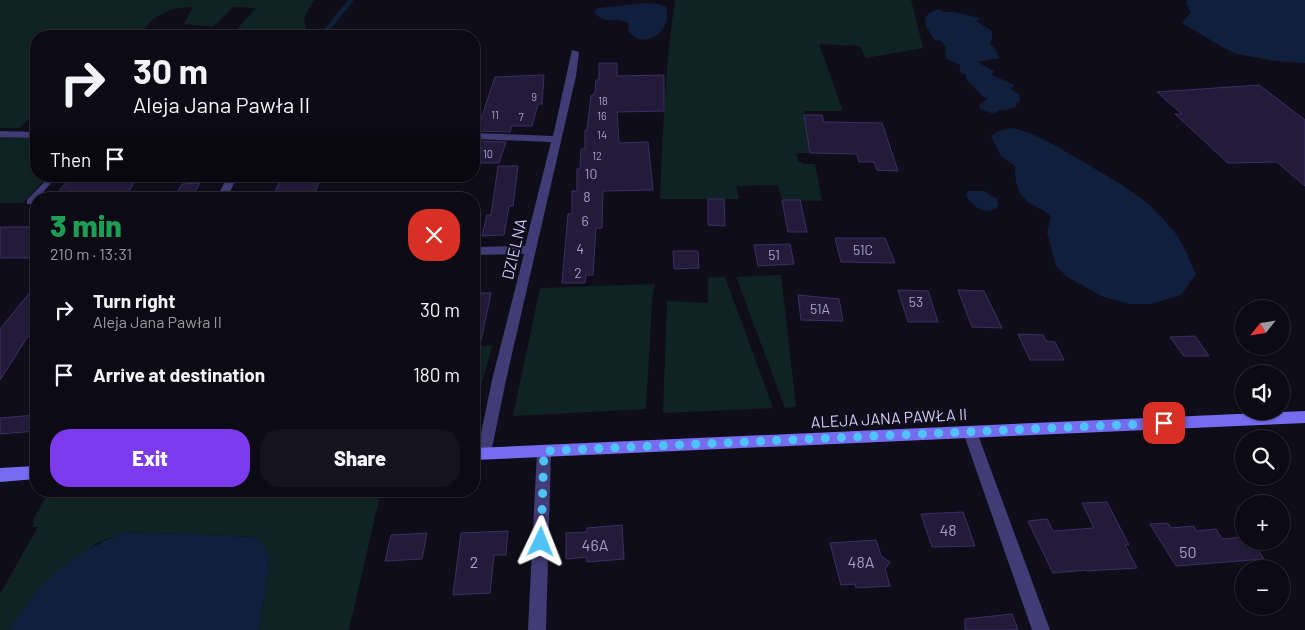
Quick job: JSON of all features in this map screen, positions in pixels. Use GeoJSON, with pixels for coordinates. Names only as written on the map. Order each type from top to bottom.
{"type":"FeatureCollection","features":[{"type":"Feature","properties":{"kind":"street","name":"DZIELNA"},"geometry":{"type":"LineString","coordinates":[[480,450],[499,380],[557,140],[572,76],[575,52]]}},
{"type":"Feature","properties":{"kind":"street"},"geometry":{"type":"LineString","coordinates":[[0,134],[30,135]]}},
{"type":"Feature","properties":{"kind":"street"},"geometry":{"type":"LineString","coordinates":[[480,136],[557,140]]}},
{"type":"Feature","properties":{"kind":"street"},"geometry":{"type":"LineString","coordinates":[[480,252],[530,250]]}},
{"type":"Feature","properties":{"kind":"street","name":"ALEJA JANA PAWŁA II"},"geometry":{"type":"LineString","coordinates":[[480,454],[1305,417]]}},
{"type":"Feature","properties":{"kind":"street"},"geometry":{"type":"LineString","coordinates":[[970,432],[1041,630]]}},
{"type":"Feature","properties":{"kind":"street"},"geometry":{"type":"LineString","coordinates":[[537,630],[544,451]]}},
{"type":"Feature","properties":{"kind":"street"},"geometry":{"type":"LineString","coordinates":[[0,475],[30,473]]}},
{"type":"Feature","properties":{"kind":"lane"},"geometry":{"type":"LineString","coordinates":[[39,192],[48,182]]}},
{"type":"Feature","properties":{"kind":"green space"},"geometry":{"type":"Polygon","coordinates":[[[0,0],[314,0],[304,18],[306,30],[236,30],[256,8],[233,7],[213,27],[184,24],[193,7],[172,9],[153,19],[145,28],[136,30],[30,30],[30,118],[19,128],[0,128],[0,0]]]}},
{"type":"Feature","properties":{"kind":"green space"},"geometry":{"type":"Polygon","coordinates":[[[675,0],[911,0],[923,48],[866,58],[860,46],[819,44],[843,111],[804,111],[810,153],[796,153],[798,161],[804,164],[815,164],[822,201],[782,200],[778,185],[736,186],[739,199],[660,199],[663,124],[675,0]]]}},
{"type":"Feature","properties":{"kind":"green space"},"geometry":{"type":"Polygon","coordinates":[[[0,137],[30,138],[30,182],[42,182],[33,192],[30,192],[30,195],[23,203],[0,203],[0,137]]]}},
{"type":"Feature","properties":{"kind":"green space"},"geometry":{"type":"Polygon","coordinates":[[[781,275],[796,407],[785,408],[736,277],[781,275]]]}},
{"type":"Feature","properties":{"kind":"green space"},"geometry":{"type":"Polygon","coordinates":[[[725,277],[773,408],[663,413],[667,301],[708,303],[708,278],[725,277]]]}},
{"type":"Feature","properties":{"kind":"green space"},"geometry":{"type":"Polygon","coordinates":[[[655,284],[652,301],[646,409],[513,416],[540,288],[655,284]]]}},
{"type":"Feature","properties":{"kind":"green space"},"geometry":{"type":"Polygon","coordinates":[[[480,346],[492,346],[480,390],[480,346]]]}},
{"type":"Feature","properties":{"kind":"green space"},"geometry":{"type":"Polygon","coordinates":[[[46,497],[380,497],[349,630],[259,630],[268,576],[269,554],[257,537],[125,532],[97,543],[44,584],[9,630],[0,630],[0,594],[38,527],[33,527],[34,518],[46,497]]]}},
{"type":"Feature","properties":{"kind":"water"},"geometry":{"type":"Polygon","coordinates":[[[1187,0],[1305,0],[1305,63],[1275,61],[1237,54],[1224,48],[1182,23],[1191,13],[1186,4],[1187,0]]]}},
{"type":"Feature","properties":{"kind":"water"},"geometry":{"type":"Polygon","coordinates":[[[644,3],[659,4],[666,7],[667,16],[661,31],[648,39],[634,37],[628,31],[629,24],[625,22],[603,19],[594,12],[598,8],[644,3]]]}},
{"type":"Feature","properties":{"kind":"water"},"geometry":{"type":"Polygon","coordinates":[[[938,9],[942,12],[954,12],[980,18],[976,21],[992,31],[990,43],[996,50],[999,58],[977,62],[994,71],[992,75],[1015,85],[1011,89],[1019,94],[1020,101],[1016,103],[1017,106],[1006,110],[999,110],[994,114],[980,109],[979,105],[987,99],[967,81],[966,75],[960,72],[960,65],[945,58],[946,47],[941,41],[934,40],[926,26],[925,18],[929,13],[938,9]]]}},
{"type":"Feature","properties":{"kind":"water"},"geometry":{"type":"Polygon","coordinates":[[[1013,128],[1057,146],[1108,176],[1142,199],[1163,218],[1180,240],[1196,274],[1181,295],[1151,304],[1129,304],[1101,296],[1066,276],[1056,266],[1047,232],[1051,217],[1022,196],[1017,184],[1015,166],[1001,156],[991,136],[998,131],[1013,128]]]}},
{"type":"Feature","properties":{"kind":"water"},"geometry":{"type":"Polygon","coordinates":[[[968,191],[984,191],[997,199],[998,206],[989,211],[976,207],[966,195],[968,191]]]}},
{"type":"Feature","properties":{"kind":"water"},"geometry":{"type":"Polygon","coordinates":[[[125,532],[257,537],[269,554],[268,576],[259,630],[9,630],[35,595],[62,567],[92,547],[125,532]]]}},
{"type":"Feature","properties":{"kind":"building"},"geometry":{"type":"Polygon","coordinates":[[[599,63],[617,63],[617,76],[664,75],[664,111],[617,112],[619,143],[648,142],[653,190],[603,191],[602,228],[596,228],[593,275],[586,275],[585,283],[562,283],[568,214],[572,214],[572,191],[577,191],[577,169],[580,169],[581,149],[585,149],[585,130],[587,130],[591,96],[595,93],[596,80],[599,80],[599,63]]]}},
{"type":"Feature","properties":{"kind":"building"},"geometry":{"type":"Polygon","coordinates":[[[544,75],[542,104],[538,104],[532,126],[512,126],[510,132],[480,131],[480,122],[495,77],[544,75]]]}},
{"type":"Feature","properties":{"kind":"building"},"geometry":{"type":"Polygon","coordinates":[[[1259,85],[1305,120],[1305,186],[1277,162],[1228,163],[1175,114],[1182,114],[1157,92],[1259,85]]]}},
{"type":"Feature","properties":{"kind":"building"},"geometry":{"type":"Polygon","coordinates":[[[804,115],[822,115],[824,122],[882,123],[898,171],[877,170],[874,162],[859,162],[857,154],[810,153],[804,115]]]}},
{"type":"Feature","properties":{"kind":"building"},"geometry":{"type":"Polygon","coordinates":[[[480,141],[506,142],[499,163],[480,163],[480,141]]]}},
{"type":"Feature","properties":{"kind":"building"},"geometry":{"type":"Polygon","coordinates":[[[498,166],[518,166],[513,206],[509,206],[504,235],[482,236],[487,215],[491,215],[498,166]]]}},
{"type":"Feature","properties":{"kind":"building"},"geometry":{"type":"Polygon","coordinates":[[[67,182],[134,182],[128,192],[58,192],[67,182]]]}},
{"type":"Feature","properties":{"kind":"building"},"geometry":{"type":"Polygon","coordinates":[[[280,182],[319,182],[315,192],[275,192],[280,182]]]}},
{"type":"Feature","properties":{"kind":"building"},"geometry":{"type":"Polygon","coordinates":[[[200,183],[195,192],[177,192],[182,184],[200,183]]]}},
{"type":"Feature","properties":{"kind":"building"},"geometry":{"type":"Polygon","coordinates":[[[708,199],[724,199],[725,226],[708,225],[708,199]]]}},
{"type":"Feature","properties":{"kind":"building"},"geometry":{"type":"Polygon","coordinates":[[[782,200],[800,200],[807,232],[788,232],[782,200]]]}},
{"type":"Feature","properties":{"kind":"building"},"geometry":{"type":"Polygon","coordinates":[[[0,227],[30,227],[30,258],[0,258],[0,227]]]}},
{"type":"Feature","properties":{"kind":"building"},"geometry":{"type":"Polygon","coordinates":[[[835,238],[885,238],[895,263],[841,262],[835,238]]]}},
{"type":"Feature","properties":{"kind":"building"},"geometry":{"type":"Polygon","coordinates":[[[790,244],[794,264],[758,266],[754,245],[790,244]]]}},
{"type":"Feature","properties":{"kind":"building"},"geometry":{"type":"Polygon","coordinates":[[[673,251],[698,251],[699,268],[674,269],[673,251]]]}},
{"type":"Feature","properties":{"kind":"building"},"geometry":{"type":"Polygon","coordinates":[[[898,290],[928,291],[938,322],[908,322],[898,290]]]}},
{"type":"Feature","properties":{"kind":"building"},"geometry":{"type":"Polygon","coordinates":[[[958,290],[984,291],[1002,328],[972,327],[958,290]]]}},
{"type":"Feature","properties":{"kind":"building"},"geometry":{"type":"Polygon","coordinates":[[[30,292],[30,333],[0,380],[0,329],[30,292]]]}},
{"type":"Feature","properties":{"kind":"building"},"geometry":{"type":"Polygon","coordinates":[[[480,293],[491,293],[481,340],[480,293]]]}},
{"type":"Feature","properties":{"kind":"building"},"geometry":{"type":"Polygon","coordinates":[[[798,295],[839,299],[843,321],[801,320],[798,295]]]}},
{"type":"Feature","properties":{"kind":"building"},"geometry":{"type":"Polygon","coordinates":[[[1018,334],[1043,335],[1046,341],[1055,342],[1064,360],[1030,360],[1018,334]]]}},
{"type":"Feature","properties":{"kind":"building"},"geometry":{"type":"Polygon","coordinates":[[[1195,336],[1209,356],[1184,356],[1170,337],[1195,336]]]}},
{"type":"Feature","properties":{"kind":"building"},"geometry":{"type":"Polygon","coordinates":[[[30,416],[30,432],[0,434],[0,418],[30,416]]]}},
{"type":"Feature","properties":{"kind":"building"},"geometry":{"type":"Polygon","coordinates":[[[1107,502],[1129,545],[1125,545],[1137,568],[1053,573],[1028,521],[1047,519],[1053,531],[1094,528],[1082,503],[1107,502]]]}},
{"type":"Feature","properties":{"kind":"building"},"geometry":{"type":"Polygon","coordinates":[[[963,512],[975,546],[932,547],[921,514],[963,512]]]}},
{"type":"Feature","properties":{"kind":"building"},"geometry":{"type":"Polygon","coordinates":[[[1168,523],[1171,528],[1194,526],[1196,531],[1216,529],[1222,539],[1235,538],[1235,550],[1258,550],[1264,559],[1176,566],[1150,524],[1168,523]]]}},
{"type":"Feature","properties":{"kind":"building"},"geometry":{"type":"Polygon","coordinates":[[[622,525],[624,559],[587,562],[587,557],[566,559],[566,533],[587,532],[587,528],[622,525]]]}},
{"type":"Feature","properties":{"kind":"building"},"geometry":{"type":"Polygon","coordinates":[[[508,531],[506,555],[494,555],[490,593],[453,595],[461,533],[508,531]]]}},
{"type":"Feature","properties":{"kind":"building"},"geometry":{"type":"Polygon","coordinates":[[[427,533],[422,559],[385,561],[391,535],[427,533]]]}},
{"type":"Feature","properties":{"kind":"building"},"geometry":{"type":"Polygon","coordinates":[[[876,540],[881,556],[890,562],[885,569],[890,586],[856,588],[855,584],[841,585],[830,543],[876,540]]]}},
{"type":"Feature","properties":{"kind":"building"},"geometry":{"type":"Polygon","coordinates":[[[1012,614],[1018,630],[965,630],[965,619],[1012,614]]]}},
{"type":"Feature","properties":{"kind":"waterway"},"geometry":{"type":"LineString","coordinates":[[327,30],[351,0]]}},
{"type":"Feature","properties":{"kind":"route"},"geometry":{"type":"LineString","coordinates":[[541,542],[544,451],[1164,423]]}}]}
